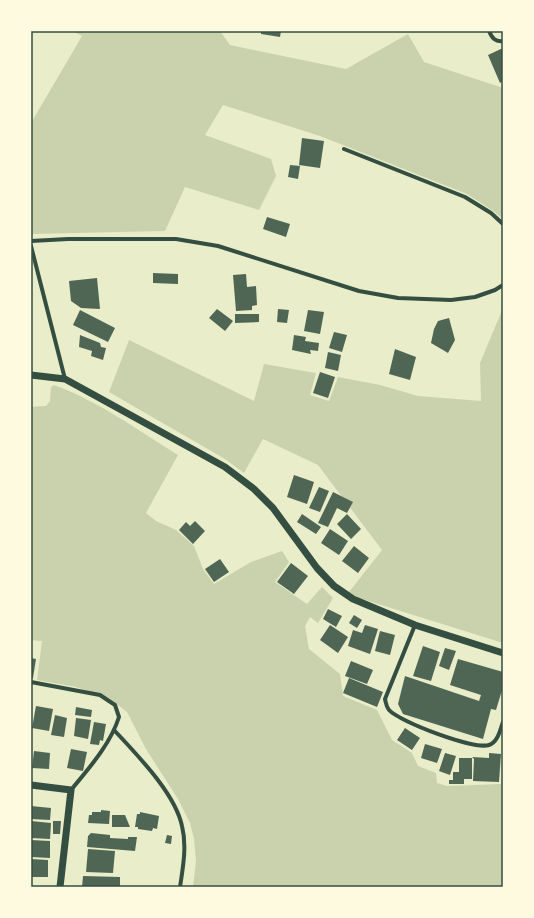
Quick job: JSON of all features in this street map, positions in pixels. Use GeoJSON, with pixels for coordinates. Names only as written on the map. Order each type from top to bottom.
{"type":"FeatureCollection","features":[{"type":"Feature","properties":{"kind":"street"},"geometry":{"type":"LineString","coordinates":[[489,31],[493,38],[497,41],[503,41]]}},
{"type":"Feature","properties":{"kind":"street"},"geometry":{"type":"LineString","coordinates":[[344,149],[465,197],[491,213],[503,224]]}},
{"type":"Feature","properties":{"kind":"street"},"geometry":{"type":"LineString","coordinates":[[31,241],[68,239],[176,239],[218,246],[347,287],[398,298],[451,300],[475,297],[495,290],[503,284]]}},
{"type":"Feature","properties":{"kind":"street"},"geometry":{"type":"LineString","coordinates":[[31,246],[66,379]]}},
{"type":"Feature","properties":{"kind":"street"},"geometry":{"type":"LineString","coordinates":[[31,375],[66,379],[225,468],[254,489],[274,508],[317,568],[334,586],[352,599],[415,625],[503,653]]}},
{"type":"Feature","properties":{"kind":"street"},"geometry":{"type":"LineString","coordinates":[[415,625],[386,699],[386,706],[390,711],[422,728],[470,744],[488,746],[494,743],[503,722]]}},
{"type":"Feature","properties":{"kind":"street"},"geometry":{"type":"LineString","coordinates":[[31,682],[100,695],[115,705],[120,717],[115,731],[93,764],[71,790],[60,887]]}},
{"type":"Feature","properties":{"kind":"street"},"geometry":{"type":"LineString","coordinates":[[115,731],[149,767],[173,804],[182,825],[185,849],[180,887]]}},
{"type":"Feature","properties":{"kind":"street"},"geometry":{"type":"LineString","coordinates":[[31,785],[71,790]]}},
{"type":"Feature","properties":{"kind":"green space"},"geometry":{"type":"Polygon","coordinates":[[[72,31],[220,31],[230,45],[346,69],[408,34],[424,62],[503,88],[503,219],[467,194],[320,136],[223,105],[205,135],[271,159],[276,176],[259,210],[185,187],[165,231],[31,234],[31,123],[82,36],[72,31]]]}},
{"type":"Feature","properties":{"kind":"green space"},"geometry":{"type":"Polygon","coordinates":[[[503,308],[503,643],[359,598],[349,592],[382,550],[318,465],[263,439],[244,473],[225,459],[109,392],[129,340],[254,401],[264,364],[316,373],[310,395],[329,401],[338,377],[380,385],[418,396],[481,401],[480,363],[503,308]]]}},
{"type":"Feature","properties":{"kind":"green space"},"geometry":{"type":"Polygon","coordinates":[[[54,385],[86,399],[102,408],[178,455],[146,513],[156,521],[176,530],[194,546],[203,569],[214,584],[251,562],[282,551],[289,562],[275,582],[307,604],[322,587],[333,598],[318,623],[310,617],[305,626],[309,649],[340,674],[343,696],[377,710],[392,740],[412,753],[418,766],[436,773],[437,783],[447,786],[501,784],[503,763],[503,887],[193,887],[196,861],[194,839],[190,823],[178,799],[146,749],[127,712],[109,698],[76,687],[37,680],[42,641],[31,640],[31,407],[46,406],[50,401],[51,387],[54,385]]]}},
{"type":"Feature","properties":{"kind":"building"},"geometry":{"type":"Polygon","coordinates":[[[261,31],[281,31],[280,37],[261,34],[261,31]]]}},
{"type":"Feature","properties":{"kind":"building"},"geometry":{"type":"Polygon","coordinates":[[[503,48],[503,81],[500,83],[488,55],[503,48]]]}},
{"type":"Feature","properties":{"kind":"building"},"geometry":{"type":"Polygon","coordinates":[[[302,138],[324,141],[320,168],[299,165],[302,138]]]}},
{"type":"Feature","properties":{"kind":"building"},"geometry":{"type":"Polygon","coordinates":[[[290,165],[300,166],[298,179],[288,177],[290,165]]]}},
{"type":"Feature","properties":{"kind":"building"},"geometry":{"type":"Polygon","coordinates":[[[267,217],[290,224],[286,237],[263,229],[267,217]]]}},
{"type":"Feature","properties":{"kind":"building"},"geometry":{"type":"Polygon","coordinates":[[[153,273],[178,274],[178,284],[153,283],[153,273]]]}},
{"type":"Feature","properties":{"kind":"building"},"geometry":{"type":"Polygon","coordinates":[[[246,274],[247,287],[256,286],[257,305],[252,306],[252,310],[236,311],[233,275],[246,274]]]}},
{"type":"Feature","properties":{"kind":"building"},"geometry":{"type":"Polygon","coordinates":[[[97,278],[100,309],[81,308],[71,301],[69,281],[97,278]]]}},
{"type":"Feature","properties":{"kind":"building"},"geometry":{"type":"Polygon","coordinates":[[[217,309],[233,321],[225,331],[209,318],[217,309]]]}},
{"type":"Feature","properties":{"kind":"building"},"geometry":{"type":"Polygon","coordinates":[[[278,309],[289,310],[287,323],[277,322],[278,309]]]}},
{"type":"Feature","properties":{"kind":"building"},"geometry":{"type":"Polygon","coordinates":[[[80,310],[115,328],[108,342],[73,325],[80,310]]]}},
{"type":"Feature","properties":{"kind":"building"},"geometry":{"type":"Polygon","coordinates":[[[308,310],[324,312],[320,334],[304,331],[308,310]]]}},
{"type":"Feature","properties":{"kind":"building"},"geometry":{"type":"Polygon","coordinates":[[[235,314],[259,314],[259,322],[235,323],[235,314]]]}},
{"type":"Feature","properties":{"kind":"building"},"geometry":{"type":"Polygon","coordinates":[[[449,318],[455,340],[448,353],[431,343],[434,329],[438,321],[449,318]]]}},
{"type":"Feature","properties":{"kind":"building"},"geometry":{"type":"Polygon","coordinates":[[[334,332],[347,335],[342,352],[329,348],[334,332]]]}},
{"type":"Feature","properties":{"kind":"building"},"geometry":{"type":"Polygon","coordinates":[[[80,335],[100,343],[101,347],[106,348],[103,360],[91,356],[92,351],[79,347],[80,335]]]}},
{"type":"Feature","properties":{"kind":"building"},"geometry":{"type":"Polygon","coordinates":[[[294,335],[306,337],[305,341],[319,343],[318,351],[310,350],[311,354],[292,350],[294,335]]]}},
{"type":"Feature","properties":{"kind":"building"},"geometry":{"type":"Polygon","coordinates":[[[395,349],[416,357],[410,380],[389,374],[395,349]]]}},
{"type":"Feature","properties":{"kind":"building"},"geometry":{"type":"Polygon","coordinates":[[[328,352],[341,355],[338,371],[325,368],[328,352]]]}},
{"type":"Feature","properties":{"kind":"building"},"geometry":{"type":"Polygon","coordinates":[[[320,372],[335,377],[328,398],[313,393],[320,372]]]}},
{"type":"Feature","properties":{"kind":"building"},"geometry":{"type":"Polygon","coordinates":[[[294,475],[314,482],[307,504],[287,497],[294,475]]]}},
{"type":"Feature","properties":{"kind":"building"},"geometry":{"type":"Polygon","coordinates":[[[319,487],[329,491],[320,512],[309,508],[319,487]]]}},
{"type":"Feature","properties":{"kind":"building"},"geometry":{"type":"Polygon","coordinates":[[[333,492],[353,502],[347,513],[337,508],[328,527],[318,523],[333,492]]]}},
{"type":"Feature","properties":{"kind":"building"},"geometry":{"type":"Polygon","coordinates":[[[302,514],[321,527],[316,534],[297,522],[302,514]]]}},
{"type":"Feature","properties":{"kind":"building"},"geometry":{"type":"Polygon","coordinates":[[[347,514],[361,529],[351,539],[337,524],[347,514]]]}},
{"type":"Feature","properties":{"kind":"building"},"geometry":{"type":"Polygon","coordinates":[[[195,521],[205,531],[193,544],[179,530],[186,522],[190,526],[195,521]]]}},
{"type":"Feature","properties":{"kind":"building"},"geometry":{"type":"Polygon","coordinates":[[[330,529],[348,541],[339,555],[321,543],[330,529]]]}},
{"type":"Feature","properties":{"kind":"building"},"geometry":{"type":"Polygon","coordinates":[[[354,546],[369,558],[358,573],[342,561],[354,546]]]}},
{"type":"Feature","properties":{"kind":"building"},"geometry":{"type":"Polygon","coordinates":[[[220,559],[229,572],[214,582],[205,569],[220,559]]]}},
{"type":"Feature","properties":{"kind":"building"},"geometry":{"type":"Polygon","coordinates":[[[291,563],[308,576],[294,594],[277,582],[291,563]]]}},
{"type":"Feature","properties":{"kind":"building"},"geometry":{"type":"Polygon","coordinates":[[[328,609],[342,616],[336,627],[323,619],[328,609]]]}},
{"type":"Feature","properties":{"kind":"building"},"geometry":{"type":"Polygon","coordinates":[[[354,615],[362,620],[357,628],[349,623],[354,615]]]}},
{"type":"Feature","properties":{"kind":"building"},"geometry":{"type":"Polygon","coordinates":[[[330,625],[348,637],[338,653],[320,640],[330,625]]]}},
{"type":"Feature","properties":{"kind":"building"},"geometry":{"type":"Polygon","coordinates":[[[365,625],[378,629],[370,654],[348,646],[353,630],[362,633],[365,625]]]}},
{"type":"Feature","properties":{"kind":"building"},"geometry":{"type":"Polygon","coordinates":[[[380,631],[395,635],[390,655],[375,651],[380,631]]]}},
{"type":"Feature","properties":{"kind":"building"},"geometry":{"type":"Polygon","coordinates":[[[423,646],[440,652],[431,681],[413,676],[423,646]]]}},
{"type":"Feature","properties":{"kind":"building"},"geometry":{"type":"Polygon","coordinates":[[[445,648],[456,651],[449,670],[439,666],[445,648]]]}},
{"type":"Feature","properties":{"kind":"building"},"geometry":{"type":"Polygon","coordinates":[[[31,658],[36,659],[33,678],[31,678],[31,658]]]}},
{"type":"Feature","properties":{"kind":"building"},"geometry":{"type":"Polygon","coordinates":[[[458,659],[503,672],[503,687],[496,710],[491,709],[483,739],[403,714],[398,704],[405,676],[479,701],[481,695],[450,685],[458,659]]]}},
{"type":"Feature","properties":{"kind":"building"},"geometry":{"type":"Polygon","coordinates":[[[351,661],[373,670],[367,684],[345,676],[351,661]]]}},
{"type":"Feature","properties":{"kind":"building"},"geometry":{"type":"Polygon","coordinates":[[[349,678],[383,692],[377,707],[343,693],[349,678]]]}},
{"type":"Feature","properties":{"kind":"building"},"geometry":{"type":"Polygon","coordinates":[[[36,706],[53,709],[49,731],[32,728],[36,706]]]}},
{"type":"Feature","properties":{"kind":"building"},"geometry":{"type":"Polygon","coordinates":[[[76,707],[92,710],[91,717],[75,715],[76,707]]]}},
{"type":"Feature","properties":{"kind":"building"},"geometry":{"type":"Polygon","coordinates":[[[55,715],[67,718],[64,737],[51,735],[55,715]]]}},
{"type":"Feature","properties":{"kind":"building"},"geometry":{"type":"Polygon","coordinates":[[[76,718],[91,720],[88,739],[74,736],[76,718]]]}},
{"type":"Feature","properties":{"kind":"building"},"geometry":{"type":"Polygon","coordinates":[[[94,722],[106,724],[103,741],[100,740],[99,745],[90,744],[94,722]]]}},
{"type":"Feature","properties":{"kind":"building"},"geometry":{"type":"Polygon","coordinates":[[[405,728],[420,738],[412,750],[397,740],[405,728]]]}},
{"type":"Feature","properties":{"kind":"building"},"geometry":{"type":"Polygon","coordinates":[[[425,744],[442,749],[437,763],[421,758],[425,744]]]}},
{"type":"Feature","properties":{"kind":"building"},"geometry":{"type":"Polygon","coordinates":[[[71,749],[87,752],[83,771],[67,768],[71,749]]]}},
{"type":"Feature","properties":{"kind":"building"},"geometry":{"type":"Polygon","coordinates":[[[34,751],[50,753],[49,769],[32,768],[34,751]]]}},
{"type":"Feature","properties":{"kind":"building"},"geometry":{"type":"Polygon","coordinates":[[[445,753],[456,756],[450,775],[439,771],[445,753]]]}},
{"type":"Feature","properties":{"kind":"building"},"geometry":{"type":"Polygon","coordinates":[[[489,753],[501,754],[499,782],[473,781],[474,759],[472,757],[489,758],[489,753]]]}},
{"type":"Feature","properties":{"kind":"building"},"geometry":{"type":"Polygon","coordinates":[[[459,758],[472,758],[472,779],[464,779],[464,784],[449,784],[449,780],[453,780],[453,772],[459,772],[459,758]]]}},
{"type":"Feature","properties":{"kind":"building"},"geometry":{"type":"Polygon","coordinates":[[[31,806],[51,808],[50,820],[31,819],[31,806]]]}},
{"type":"Feature","properties":{"kind":"building"},"geometry":{"type":"Polygon","coordinates":[[[101,810],[110,811],[109,824],[88,823],[89,815],[92,815],[92,812],[101,812],[101,810]]]}},
{"type":"Feature","properties":{"kind":"building"},"geometry":{"type":"Polygon","coordinates":[[[140,812],[159,816],[157,829],[153,828],[152,831],[138,829],[138,827],[135,827],[137,814],[140,814],[140,812]]]}},
{"type":"Feature","properties":{"kind":"building"},"geometry":{"type":"Polygon","coordinates":[[[112,815],[125,815],[130,827],[112,827],[112,815]]]}},
{"type":"Feature","properties":{"kind":"building"},"geometry":{"type":"Polygon","coordinates":[[[31,821],[51,823],[50,839],[31,838],[31,821]]]}},
{"type":"Feature","properties":{"kind":"building"},"geometry":{"type":"Polygon","coordinates":[[[53,821],[61,821],[60,834],[53,834],[53,821]]]}},
{"type":"Feature","properties":{"kind":"building"},"geometry":{"type":"Polygon","coordinates":[[[91,833],[110,835],[110,838],[128,839],[128,837],[137,837],[135,851],[87,847],[88,836],[91,833]]]}},
{"type":"Feature","properties":{"kind":"building"},"geometry":{"type":"Polygon","coordinates":[[[167,835],[172,836],[171,844],[165,843],[167,835]]]}},
{"type":"Feature","properties":{"kind":"building"},"geometry":{"type":"Polygon","coordinates":[[[31,840],[50,841],[50,858],[31,857],[31,840]]]}},
{"type":"Feature","properties":{"kind":"building"},"geometry":{"type":"Polygon","coordinates":[[[88,849],[115,851],[113,873],[86,872],[88,849]]]}},
{"type":"Feature","properties":{"kind":"building"},"geometry":{"type":"Polygon","coordinates":[[[31,859],[48,860],[48,877],[31,877],[31,859]]]}},
{"type":"Feature","properties":{"kind":"building"},"geometry":{"type":"Polygon","coordinates":[[[83,876],[120,877],[120,887],[82,887],[83,876]]]}}]}
